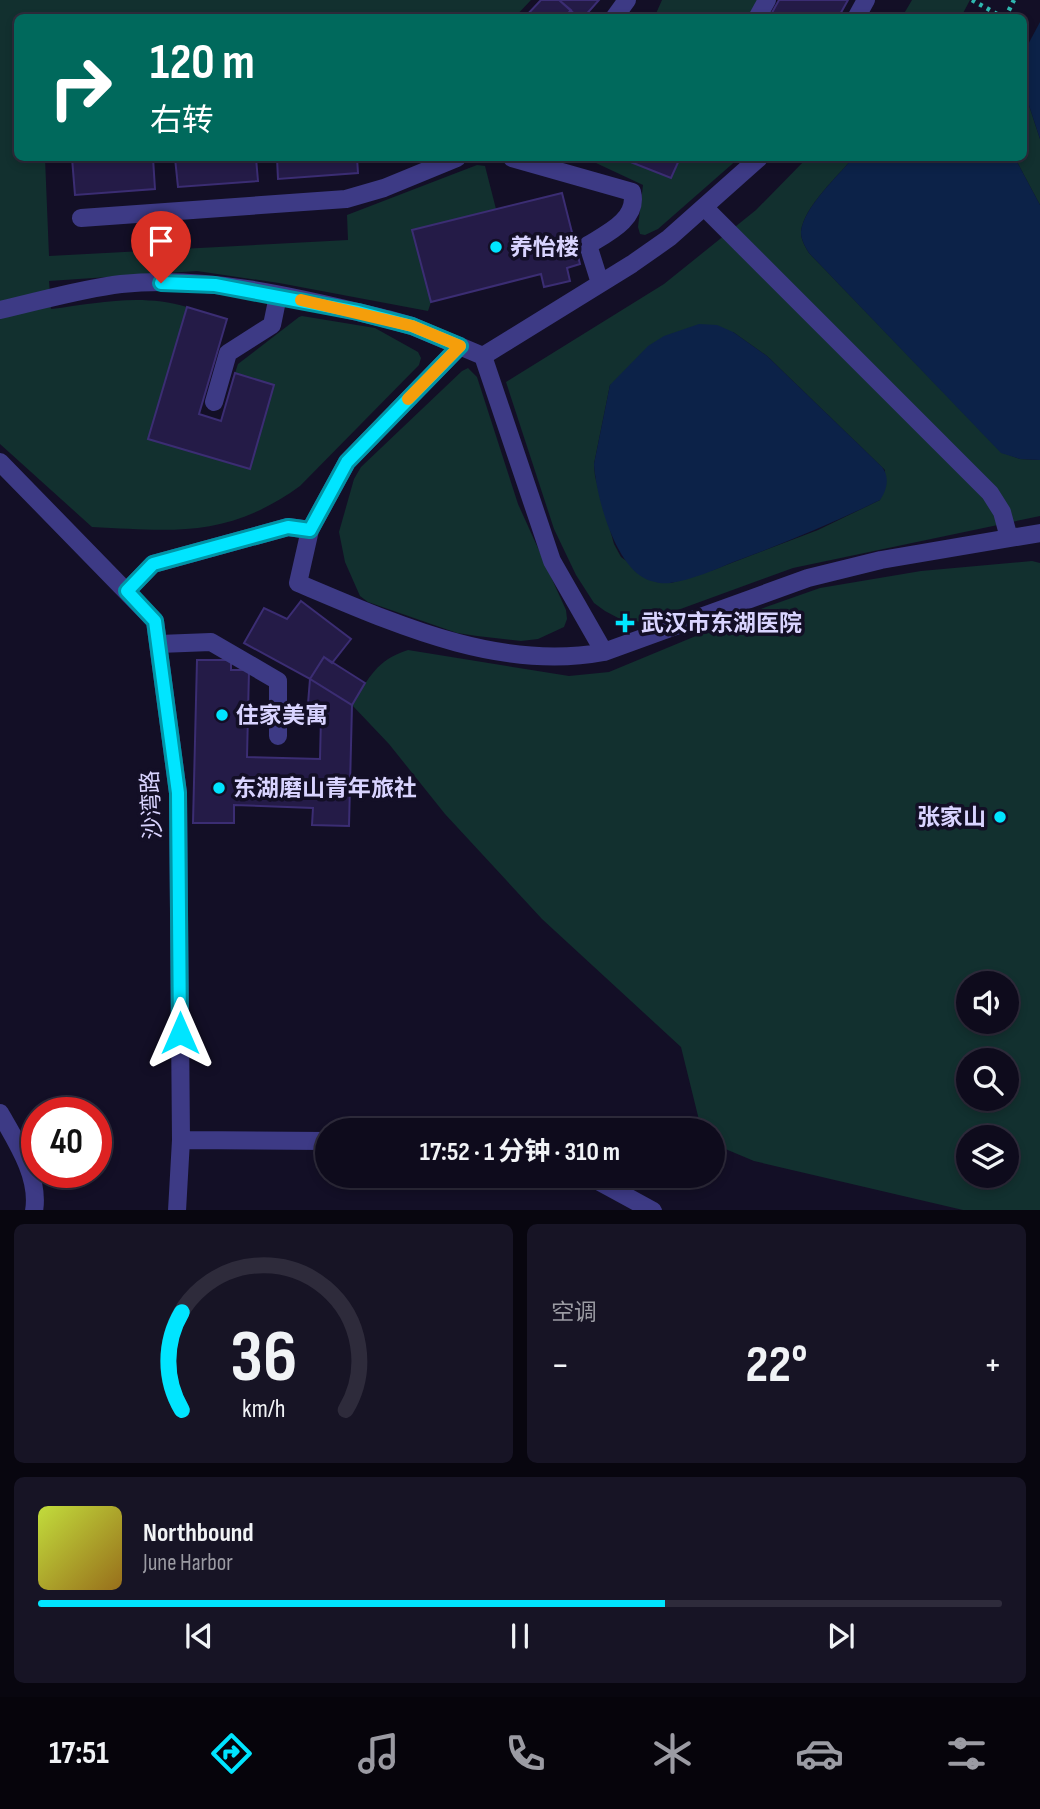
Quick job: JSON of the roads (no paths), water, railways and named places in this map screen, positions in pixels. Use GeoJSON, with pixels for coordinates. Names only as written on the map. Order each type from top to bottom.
{"type":"FeatureCollection","features":[{"type":"Feature","properties":{"kind":"street"},"geometry":{"type":"LineString","coordinates":[[81,218],[346,199],[384,188],[450,161]]}},
{"type":"Feature","properties":{"kind":"street"},"geometry":{"type":"LineString","coordinates":[[535,161],[566,165],[628,190],[633,195],[630,209],[622,223],[588,245],[600,283]]}},
{"type":"Feature","properties":{"kind":"street"},"geometry":{"type":"LineString","coordinates":[[483,356],[669,238],[756,161]]}},
{"type":"Feature","properties":{"kind":"street"},"geometry":{"type":"LineString","coordinates":[[705,208],[989,493],[1002,512],[1009,538]]}},
{"type":"Feature","properties":{"kind":"street"},"geometry":{"type":"LineString","coordinates":[[0,310],[101,287],[143,283],[215,285],[358,312],[412,326],[483,356],[552,561],[604,652]]}},
{"type":"Feature","properties":{"kind":"street"},"geometry":{"type":"LineString","coordinates":[[214,402],[228,353],[272,325],[278,296]]}},
{"type":"Feature","properties":{"kind":"street"},"geometry":{"type":"LineString","coordinates":[[460,346],[347,462],[310,530],[298,583],[366,612],[450,640],[550,658],[604,652],[808,578],[881,560],[1040,533]]}},
{"type":"Feature","properties":{"kind":"street","name":"沙湾路"},"geometry":{"type":"LineString","coordinates":[[0,462],[155,621],[178,793],[181,1140],[177,1210]]}},
{"type":"Feature","properties":{"kind":"street"},"geometry":{"type":"LineString","coordinates":[[127,591],[153,564],[288,527],[310,530]]}},
{"type":"Feature","properties":{"kind":"street"},"geometry":{"type":"LineString","coordinates":[[159,644],[211,642],[278,681],[278,736]]}},
{"type":"Feature","properties":{"kind":"street"},"geometry":{"type":"LineString","coordinates":[[0,1113],[20,1147],[37,1196],[34,1210]]}},
{"type":"Feature","properties":{"kind":"street"},"geometry":{"type":"LineString","coordinates":[[181,1140],[315,1142]]}},
{"type":"Feature","properties":{"kind":"street"},"geometry":{"type":"LineString","coordinates":[[612,1188],[653,1210]]}},
{"type":"Feature","properties":{"kind":"water"},"geometry":{"type":"Polygon","coordinates":[[[1040,22],[1040,139],[1027,99],[1027,46],[1040,22]]]}},
{"type":"Feature","properties":{"kind":"water"},"geometry":{"type":"Polygon","coordinates":[[[850,161],[1017,161],[1040,205],[1040,460],[1020,459],[1001,453],[809,253],[802,238],[803,223],[830,183],[850,161]]]}},
{"type":"Feature","properties":{"kind":"water"},"geometry":{"type":"Polygon","coordinates":[[[699,324],[717,325],[733,332],[767,356],[882,467],[887,484],[880,500],[827,525],[695,577],[670,583],[650,581],[633,570],[608,527],[598,493],[594,464],[610,385],[648,346],[664,336],[699,324]]]}},
{"type":"Feature","properties":{"kind":"place","name":"养怡楼"},"geometry":{"type":"Point","coordinates":[496,247]}},
{"type":"Feature","properties":{"kind":"place","name":"武汉市东湖医院"},"geometry":{"type":"Point","coordinates":[625,623]}},
{"type":"Feature","properties":{"kind":"place","name":"住家美寓"},"geometry":{"type":"Point","coordinates":[222,715]}},
{"type":"Feature","properties":{"kind":"place","name":"东湖磨山青年旅社"},"geometry":{"type":"Point","coordinates":[219,788]}},
{"type":"Feature","properties":{"kind":"place","name":"张家山"},"geometry":{"type":"Point","coordinates":[1000,817]}}]}
